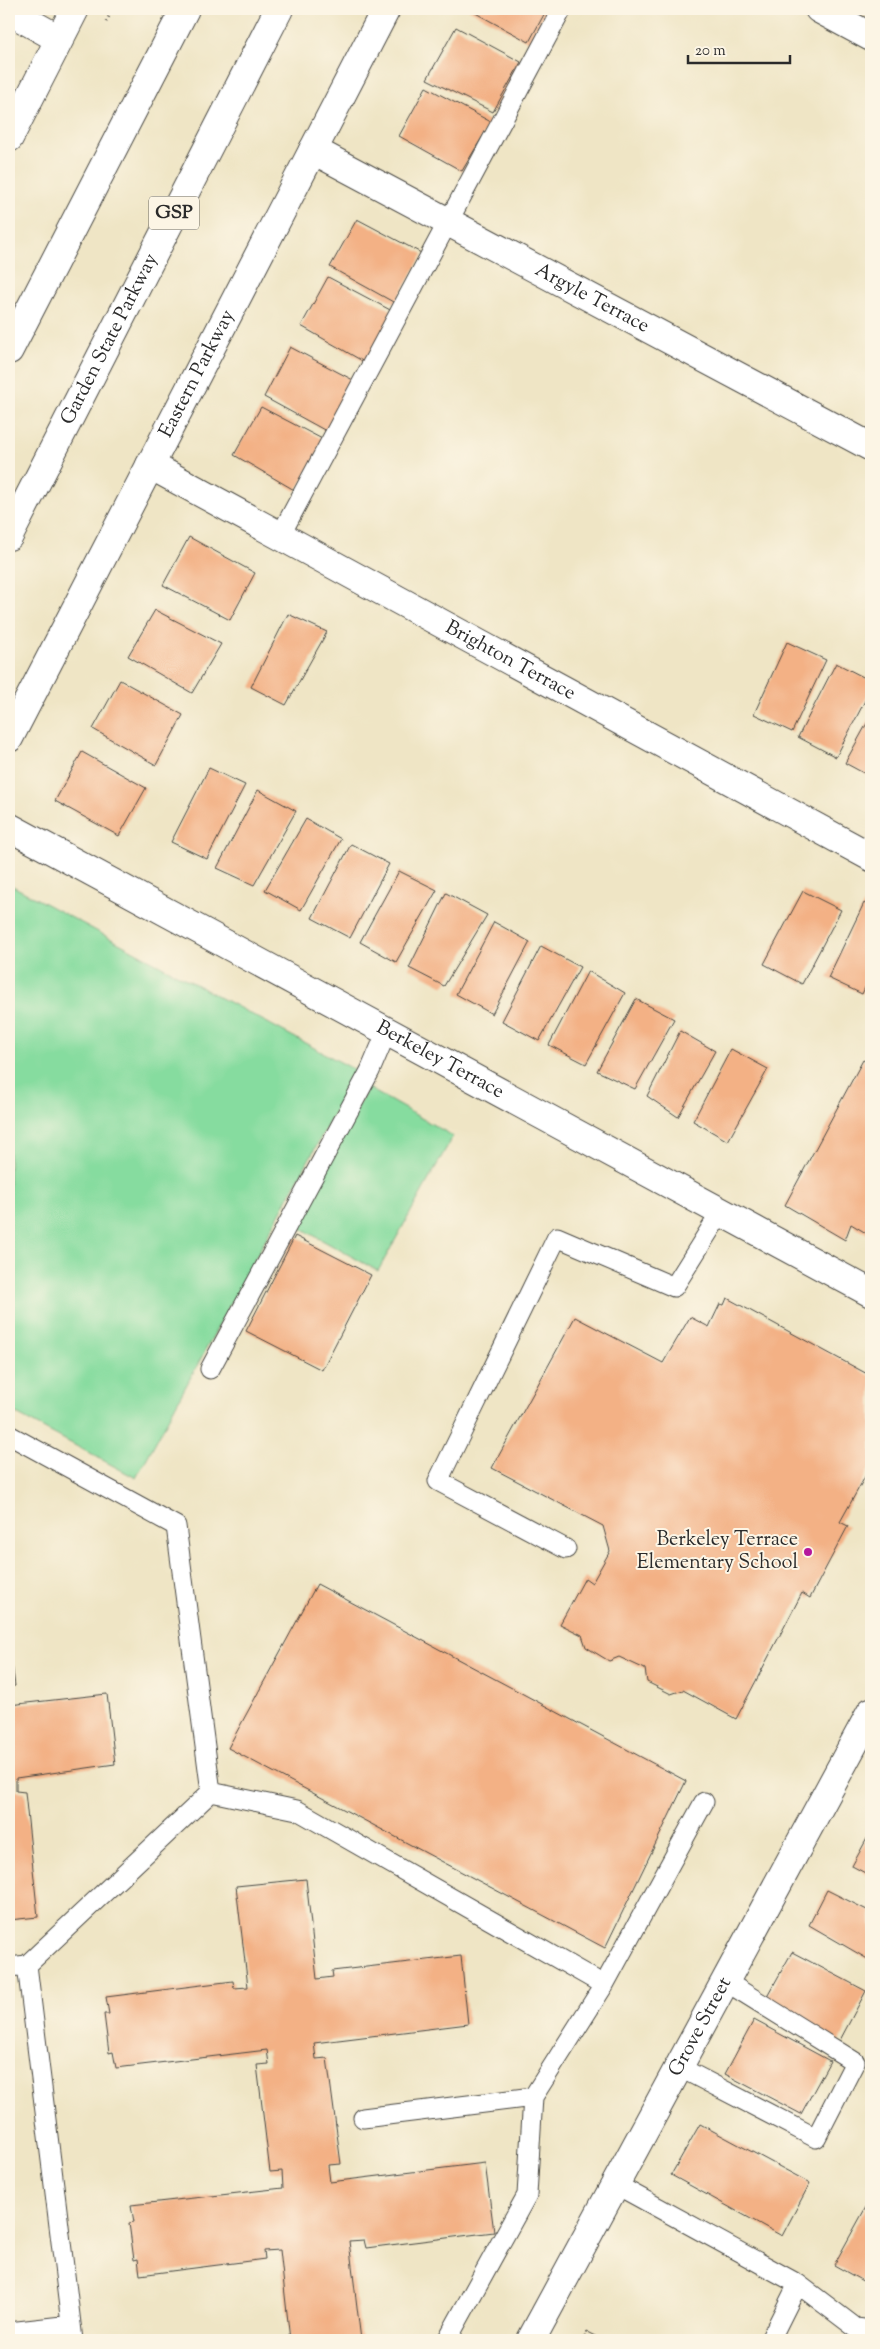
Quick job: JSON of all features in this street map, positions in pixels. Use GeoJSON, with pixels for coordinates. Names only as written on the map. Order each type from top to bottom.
{"type":"FeatureCollection","features":[{"type":"Feature","properties":{"kind":"main road"},"geometry":{"type":"LineString","coordinates":[[9,138],[75,9]]}},
{"type":"Feature","properties":{"kind":"main road"},"geometry":{"type":"LineString","coordinates":[[9,350],[185,9]]}},
{"type":"Feature","properties":{"kind":"main road","name":"Garden State Parkway"},"geometry":{"type":"LineString","coordinates":[[9,536],[279,9]]}},
{"type":"Feature","properties":{"kind":"main road","name":"Eastern Parkway"},"geometry":{"type":"LineString","coordinates":[[9,738],[386,9]]}},
{"type":"Feature","properties":{"kind":"main road"},"geometry":{"type":"LineString","coordinates":[[819,9],[871,37]]}},
{"type":"Feature","properties":{"kind":"main road"},"geometry":{"type":"LineString","coordinates":[[9,11],[60,39]]}},
{"type":"Feature","properties":{"kind":"main road","name":"Argyle Terrace"},"geometry":{"type":"LineString","coordinates":[[313,150],[871,447]]}},
{"type":"Feature","properties":{"kind":"main road","name":"Brighton Terrace"},"geometry":{"type":"LineString","coordinates":[[150,465],[871,857]]}},
{"type":"Feature","properties":{"kind":"main road"},"geometry":{"type":"LineString","coordinates":[[9,546],[32,492]]}},
{"type":"Feature","properties":{"kind":"main road","name":"Berkeley Terrace"},"geometry":{"type":"LineString","coordinates":[[9,827],[871,1293]]}},
{"type":"Feature","properties":{"kind":"main road","name":"Grove Street"},"geometry":{"type":"LineString","coordinates":[[530,2340],[871,1712]]}},
{"type":"Feature","properties":{"kind":"lane"},"geometry":{"type":"LineString","coordinates":[[280,536],[562,9]]}},
{"type":"Feature","properties":{"kind":"lane"},"geometry":{"type":"LineString","coordinates":[[210,1369],[370,1071],[387,1032]]}},
{"type":"Feature","properties":{"kind":"lane"},"geometry":{"type":"LineString","coordinates":[[566,1549],[438,1481],[557,1237],[674,1287],[721,1212]]}},
{"type":"Feature","properties":{"kind":"lane"},"geometry":{"type":"LineString","coordinates":[[9,1435],[176,1526],[211,1792]]}},
{"type":"Feature","properties":{"kind":"lane"},"geometry":{"type":"LineString","coordinates":[[9,2332],[72,2332],[18,1966],[211,1792]]}},
{"type":"Feature","properties":{"kind":"lane"},"geometry":{"type":"LineString","coordinates":[[211,1792],[297,1810],[604,1985]]}},
{"type":"Feature","properties":{"kind":"lane"},"geometry":{"type":"LineString","coordinates":[[446,2340],[527,2195],[532,2097],[604,1985],[704,1802]]}},
{"type":"Feature","properties":{"kind":"lane"},"geometry":{"type":"LineString","coordinates":[[679,2067],[816,2138],[855,2062],[725,1981]]}},
{"type":"Feature","properties":{"kind":"lane"},"geometry":{"type":"LineString","coordinates":[[363,2118],[532,2097]]}},
{"type":"Feature","properties":{"kind":"lane"},"geometry":{"type":"LineString","coordinates":[[615,2184],[798,2284],[863,2333]]}},
{"type":"Feature","properties":{"kind":"lane"},"geometry":{"type":"LineString","coordinates":[[770,2340],[798,2284]]}},
{"type":"Feature","properties":{"kind":"green space"},"geometry":{"type":"Polygon","coordinates":[[[9,884],[357,1071],[136,1478],[9,1410],[9,884]]]}},
{"type":"Feature","properties":{"kind":"green space"},"geometry":{"type":"Polygon","coordinates":[[[368,1088],[453,1136],[378,1271],[293,1224],[368,1088]]]}},
{"type":"Feature","properties":{"kind":"building"},"geometry":{"type":"Polygon","coordinates":[[[468,9],[547,9],[529,42],[468,9]]]}},
{"type":"Feature","properties":{"kind":"building"},"geometry":{"type":"Polygon","coordinates":[[[456,27],[521,62],[493,112],[427,79],[456,27]]]}},
{"type":"Feature","properties":{"kind":"building"},"geometry":{"type":"Polygon","coordinates":[[[426,87],[491,122],[462,171],[399,136],[426,87]]]}},
{"type":"Feature","properties":{"kind":"building"},"geometry":{"type":"Polygon","coordinates":[[[357,219],[423,254],[395,303],[330,267],[357,219]]]}},
{"type":"Feature","properties":{"kind":"building"},"geometry":{"type":"Polygon","coordinates":[[[328,277],[394,312],[366,363],[301,326],[328,277]]]}},
{"type":"Feature","properties":{"kind":"building"},"geometry":{"type":"Polygon","coordinates":[[[290,347],[355,381],[328,432],[264,397],[290,347]]]}},
{"type":"Feature","properties":{"kind":"building"},"geometry":{"type":"Polygon","coordinates":[[[261,407],[326,441],[296,491],[234,455],[261,407]]]}},
{"type":"Feature","properties":{"kind":"building"},"geometry":{"type":"Polygon","coordinates":[[[189,537],[255,573],[230,620],[163,585],[189,537]]]}},
{"type":"Feature","properties":{"kind":"building"},"geometry":{"type":"Polygon","coordinates":[[[155,610],[221,644],[192,693],[128,656],[155,610]]]}},
{"type":"Feature","properties":{"kind":"building"},"geometry":{"type":"Polygon","coordinates":[[[288,614],[327,632],[286,705],[251,687],[288,614]]]}},
{"type":"Feature","properties":{"kind":"building"},"geometry":{"type":"Polygon","coordinates":[[[787,642],[826,660],[792,732],[754,714],[787,642]]]}},
{"type":"Feature","properties":{"kind":"building"},"geometry":{"type":"Polygon","coordinates":[[[836,663],[871,681],[871,689],[836,757],[798,737],[836,663]]]}},
{"type":"Feature","properties":{"kind":"building"},"geometry":{"type":"Polygon","coordinates":[[[120,680],[183,715],[156,765],[93,729],[120,680]]]}},
{"type":"Feature","properties":{"kind":"building"},"geometry":{"type":"Polygon","coordinates":[[[871,716],[871,777],[845,763],[871,716]]]}},
{"type":"Feature","properties":{"kind":"building"},"geometry":{"type":"Polygon","coordinates":[[[82,752],[146,788],[119,836],[55,801],[82,752]]]}},
{"type":"Feature","properties":{"kind":"building"},"geometry":{"type":"Polygon","coordinates":[[[209,768],[245,785],[207,859],[171,842],[209,768]]]}},
{"type":"Feature","properties":{"kind":"building"},"geometry":{"type":"Polygon","coordinates":[[[258,790],[296,811],[254,885],[217,868],[258,790]]]}},
{"type":"Feature","properties":{"kind":"building"},"geometry":{"type":"Polygon","coordinates":[[[306,819],[341,839],[301,910],[265,890],[306,819]]]}},
{"type":"Feature","properties":{"kind":"building"},"geometry":{"type":"Polygon","coordinates":[[[351,844],[389,864],[350,938],[312,918],[351,844]]]}},
{"type":"Feature","properties":{"kind":"building"},"geometry":{"type":"Polygon","coordinates":[[[399,871],[437,890],[396,962],[360,942],[399,871]]]}},
{"type":"Feature","properties":{"kind":"building"},"geometry":{"type":"Polygon","coordinates":[[[803,891],[841,910],[802,984],[764,964],[803,891]]]}},
{"type":"Feature","properties":{"kind":"building"},"geometry":{"type":"Polygon","coordinates":[[[446,893],[487,915],[444,986],[409,968],[446,893]]]}},
{"type":"Feature","properties":{"kind":"building"},"geometry":{"type":"Polygon","coordinates":[[[864,903],[871,907],[871,975],[862,994],[828,978],[864,903]]]}},
{"type":"Feature","properties":{"kind":"building"},"geometry":{"type":"Polygon","coordinates":[[[494,922],[530,942],[492,1014],[456,994],[494,922]]]}},
{"type":"Feature","properties":{"kind":"building"},"geometry":{"type":"Polygon","coordinates":[[[541,946],[580,967],[539,1041],[502,1021],[541,946]]]}},
{"type":"Feature","properties":{"kind":"building"},"geometry":{"type":"Polygon","coordinates":[[[588,971],[625,993],[586,1064],[549,1045],[588,971]]]}},
{"type":"Feature","properties":{"kind":"building"},"geometry":{"type":"Polygon","coordinates":[[[636,999],[674,1019],[635,1089],[597,1071],[636,999]]]}},
{"type":"Feature","properties":{"kind":"building"},"geometry":{"type":"Polygon","coordinates":[[[680,1031],[715,1051],[678,1117],[647,1096],[680,1031]]]}},
{"type":"Feature","properties":{"kind":"building"},"geometry":{"type":"Polygon","coordinates":[[[731,1049],[768,1069],[728,1141],[693,1121],[731,1049]]]}},
{"type":"Feature","properties":{"kind":"building"},"geometry":{"type":"Polygon","coordinates":[[[863,1060],[871,1064],[871,1236],[851,1224],[845,1240],[785,1205],[863,1060]]]}},
{"type":"Feature","properties":{"kind":"building"},"geometry":{"type":"Polygon","coordinates":[[[295,1236],[371,1275],[322,1370],[246,1331],[295,1236]]]}},
{"type":"Feature","properties":{"kind":"building"},"geometry":{"type":"Polygon","coordinates":[[[727,1298],[871,1376],[871,1466],[840,1522],[848,1526],[810,1598],[802,1593],[736,1719],[683,1690],[671,1694],[647,1682],[645,1669],[619,1657],[609,1661],[586,1647],[582,1635],[560,1624],[585,1578],[592,1583],[610,1551],[603,1526],[492,1468],[575,1317],[663,1363],[690,1317],[709,1327],[720,1304],[724,1305],[727,1298]]]}},
{"type":"Feature","properties":{"kind":"building"},"geometry":{"type":"Polygon","coordinates":[[[317,1584],[686,1781],[605,1948],[228,1748],[317,1584]]]}},
{"type":"Feature","properties":{"kind":"building"},"geometry":{"type":"Polygon","coordinates":[[[9,1649],[15,1686],[9,1687],[9,1649]]]}},
{"type":"Feature","properties":{"kind":"building"},"geometry":{"type":"Polygon","coordinates":[[[107,1694],[115,1764],[16,1778],[16,1791],[25,1792],[38,1917],[9,1920],[9,1705],[107,1694]]]}},
{"type":"Feature","properties":{"kind":"building"},"geometry":{"type":"Polygon","coordinates":[[[871,1834],[871,1876],[852,1866],[871,1834]]]}},
{"type":"Feature","properties":{"kind":"building"},"geometry":{"type":"Polygon","coordinates":[[[306,1879],[317,1979],[333,1977],[332,1971],[461,1956],[468,2024],[314,2043],[316,2059],[327,2058],[341,2164],[328,2165],[330,2182],[485,2163],[494,2232],[366,2248],[364,2240],[349,2241],[361,2340],[290,2340],[280,2250],[264,2251],[265,2259],[140,2275],[138,2259],[134,2260],[129,2223],[134,2222],[131,2205],[283,2188],[282,2171],[270,2172],[257,2065],[269,2064],[267,2050],[116,2068],[113,2052],[109,2053],[104,2014],[109,2014],[106,1997],[233,1981],[234,1988],[248,1987],[236,1886],[306,1879]]]}},
{"type":"Feature","properties":{"kind":"building"},"geometry":{"type":"Polygon","coordinates":[[[827,1890],[871,1912],[871,1961],[809,1925],[827,1890]]]}},
{"type":"Feature","properties":{"kind":"building"},"geometry":{"type":"Polygon","coordinates":[[[792,1952],[866,1991],[838,2044],[763,2004],[792,1952]]]}},
{"type":"Feature","properties":{"kind":"building"},"geometry":{"type":"Polygon","coordinates":[[[754,2020],[830,2061],[801,2114],[725,2074],[754,2020]]]}},
{"type":"Feature","properties":{"kind":"building"},"geometry":{"type":"Polygon","coordinates":[[[700,2124],[810,2183],[782,2236],[671,2175],[700,2124]]]}},
{"type":"Feature","properties":{"kind":"building"},"geometry":{"type":"Polygon","coordinates":[[[871,2198],[871,2279],[868,2284],[834,2265],[871,2198]]]}},
{"type":"Feature","properties":{"kind":"building"},"geometry":{"type":"Polygon","coordinates":[[[587,2332],[603,2340],[582,2340],[587,2332]]]}},
{"type":"Feature","properties":{"kind":"place","name":"Berkeley Terrace Elementary School"},"geometry":{"type":"Point","coordinates":[808,1552]}}]}
